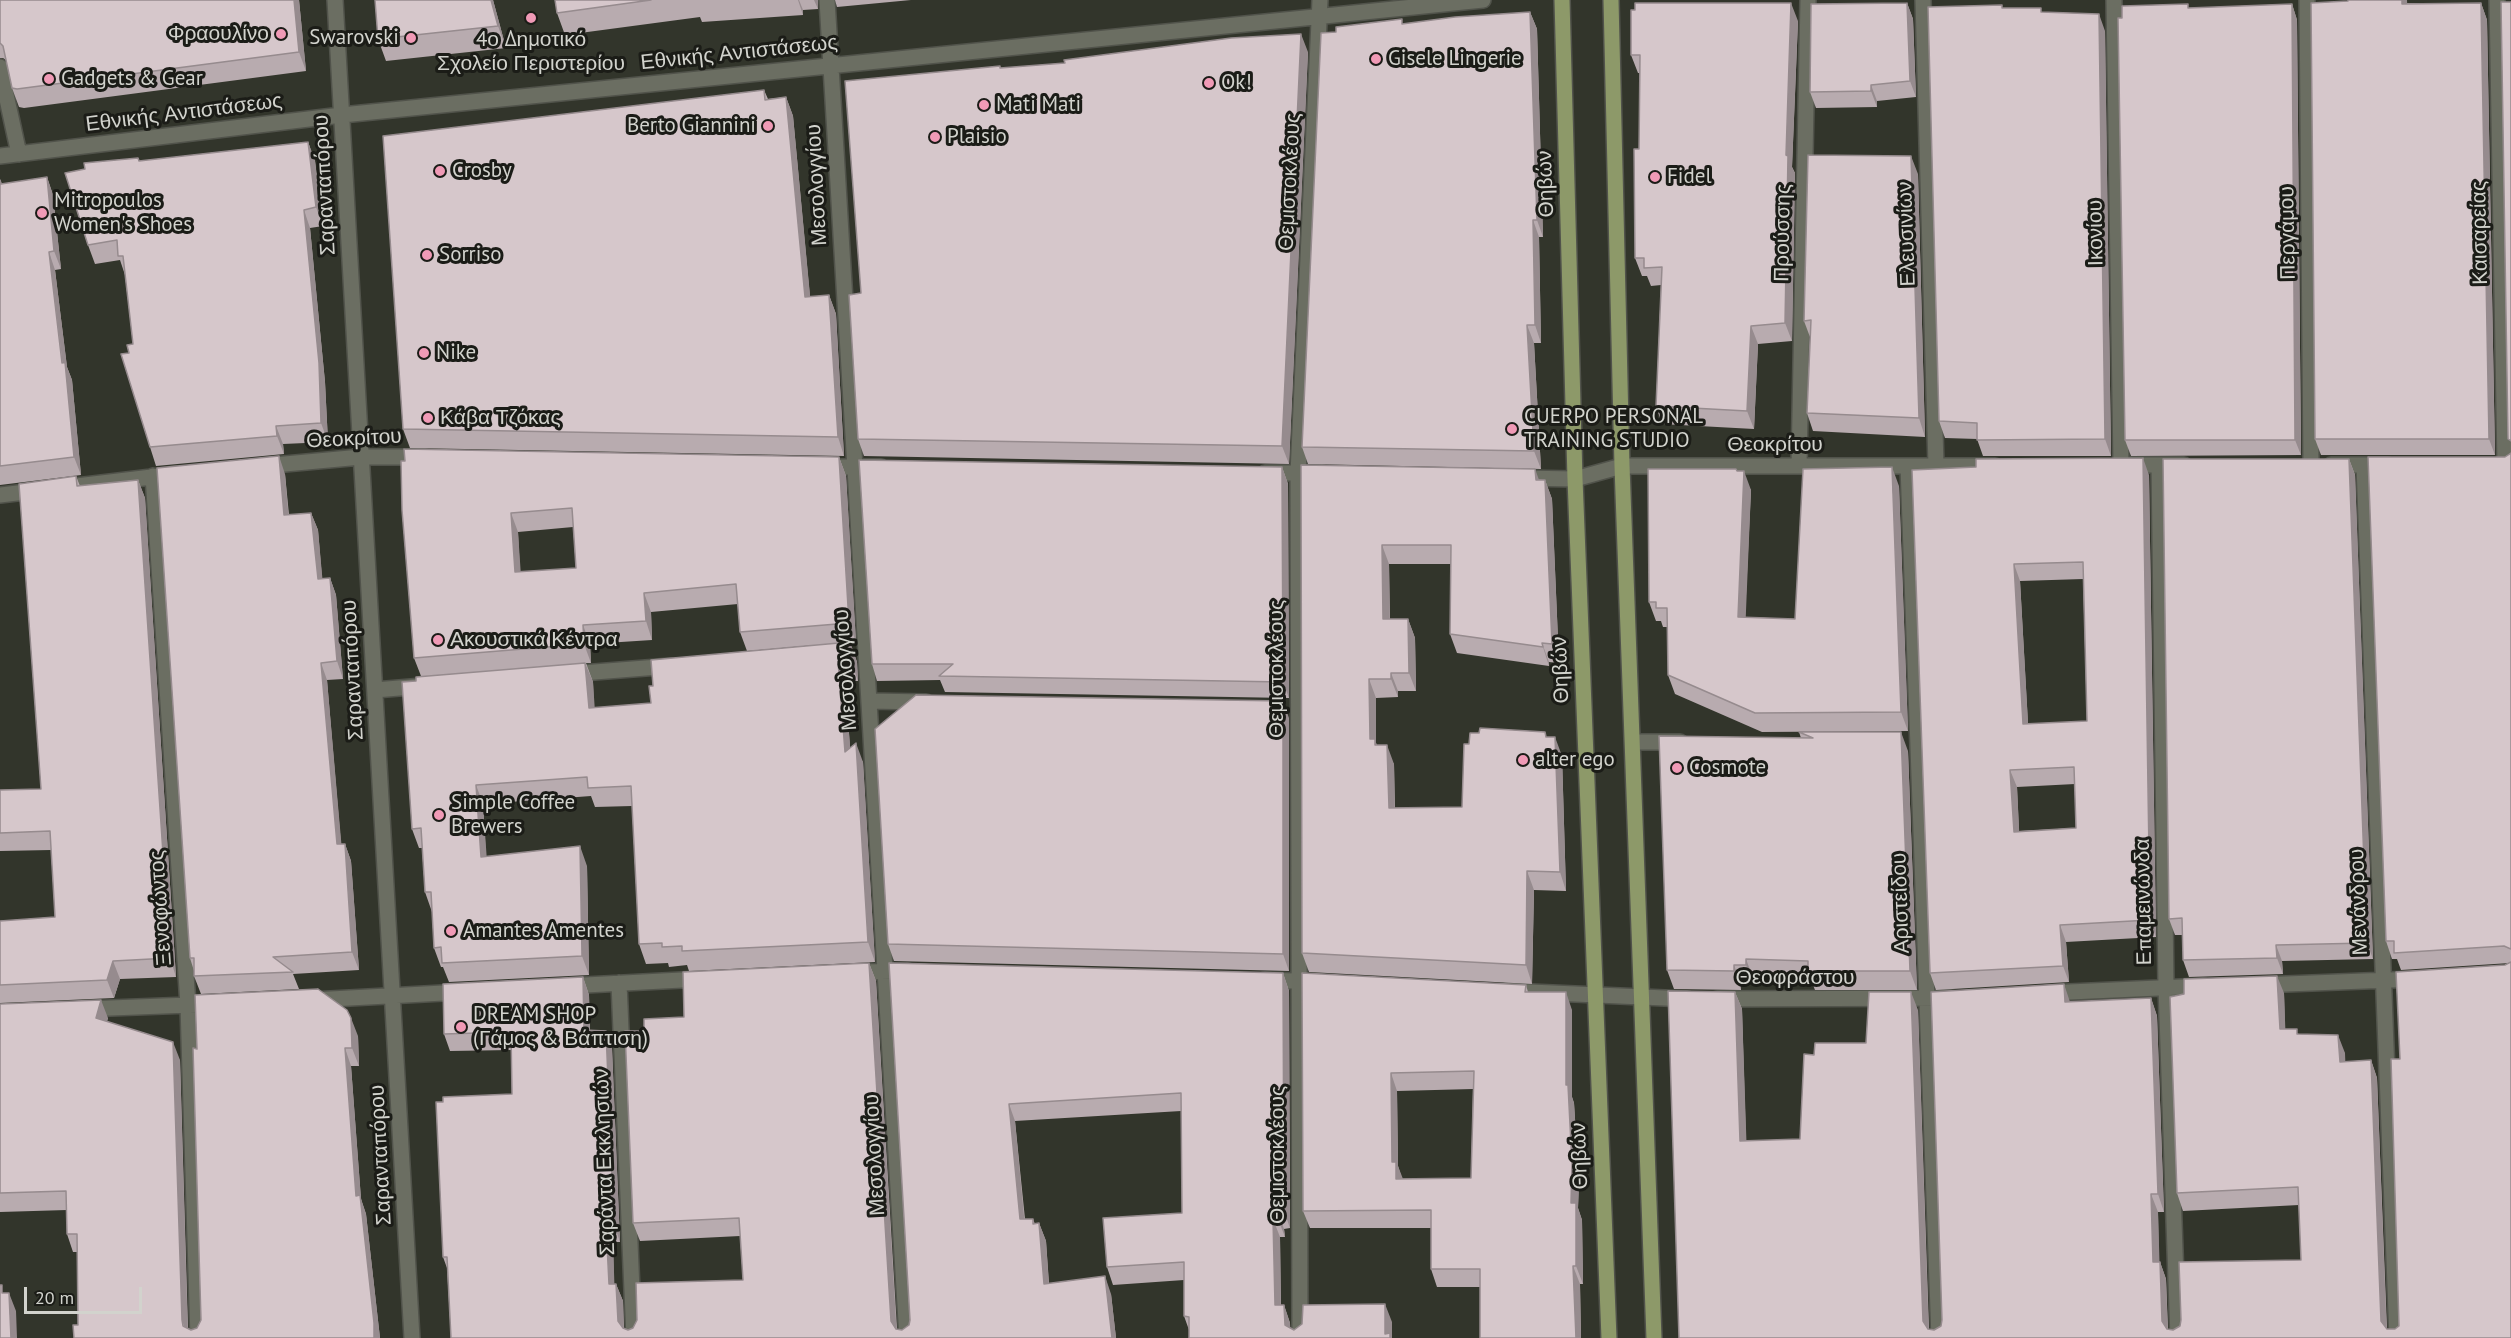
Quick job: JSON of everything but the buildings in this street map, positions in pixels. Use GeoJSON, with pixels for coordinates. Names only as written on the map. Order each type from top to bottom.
{"type":"FeatureCollection","features":[{"type":"Feature","properties":{"kind":"main road","name":"Θηβών"},"geometry":{"type":"LineString","coordinates":[[1562,0],[1575,479],[1609,1338]]}},
{"type":"Feature","properties":{"kind":"main road"},"geometry":{"type":"LineString","coordinates":[[1611,0],[1622,466],[1654,1338]]}},
{"type":"Feature","properties":{"kind":"street","name":"Σαρανταπόρου"},"geometry":{"type":"LineString","coordinates":[[335,0],[412,1338]]}},
{"type":"Feature","properties":{"kind":"street","name":"Μεσολογγίου"},"geometry":{"type":"LineString","coordinates":[[827,0],[855,468],[860,651],[869,701],[907,1338]]}},
{"type":"Feature","properties":{"kind":"street","name":"Θεμιστοκλέους"},"geometry":{"type":"LineString","coordinates":[[1300,1338],[1299,981],[1292,707],[1298,473],[1320,0]]}},
{"type":"Feature","properties":{"kind":"street","name":"Εθνικής Αντιστάσεως"},"geometry":{"type":"LineString","coordinates":[[0,156],[342,115],[1483,0]]}},
{"type":"Feature","properties":{"kind":"street","name":"Προύσσης"},"geometry":{"type":"LineString","coordinates":[[1799,466],[1808,0]]}},
{"type":"Feature","properties":{"kind":"street","name":"Ελευσινίων"},"geometry":{"type":"LineString","coordinates":[[1923,0],[1936,466]]}},
{"type":"Feature","properties":{"kind":"street","name":"Ικονίου"},"geometry":{"type":"LineString","coordinates":[[2114,0],[2115,465],[2159,465]]}},
{"type":"Feature","properties":{"kind":"street","name":"Περγάμου"},"geometry":{"type":"LineString","coordinates":[[2307,0],[2306,465],[2364,465]]}},
{"type":"Feature","properties":{"kind":"street","name":"Καισαρείας"},"geometry":{"type":"LineString","coordinates":[[2498,0],[2503,465]]}},
{"type":"Feature","properties":{"kind":"street"},"geometry":{"type":"LineString","coordinates":[[0,67],[19,154]]}},
{"type":"Feature","properties":{"kind":"street","name":"Θεοκρίτου"},"geometry":{"type":"LineString","coordinates":[[246,468],[361,457],[435,458]]}},
{"type":"Feature","properties":{"kind":"street"},"geometry":{"type":"LineString","coordinates":[[2159,465],[2194,465]]}},
{"type":"Feature","properties":{"kind":"street","name":"Επαμεινώνδα"},"geometry":{"type":"LineString","coordinates":[[2159,465],[2166,987],[2178,1338]]}},
{"type":"Feature","properties":{"kind":"street"},"geometry":{"type":"LineString","coordinates":[[2364,465],[2399,465]]}},
{"type":"Feature","properties":{"kind":"street","name":"Μενάνδρου"},"geometry":{"type":"LineString","coordinates":[[2364,465],[2397,1338]]}},
{"type":"Feature","properties":{"kind":"street"},"geometry":{"type":"LineString","coordinates":[[807,466],[892,467]]}},
{"type":"Feature","properties":{"kind":"street","name":"Θεοκρίτου"},"geometry":{"type":"LineString","coordinates":[[1505,477],[1575,479],[1622,466],[2005,466]]}},
{"type":"Feature","properties":{"kind":"street","name":"Αριστείδου"},"geometry":{"type":"LineString","coordinates":[[1908,466],[1911,741],[1925,1000],[1939,1338]]}},
{"type":"Feature","properties":{"kind":"street"},"geometry":{"type":"LineString","coordinates":[[0,495],[188,473]]}},
{"type":"Feature","properties":{"kind":"street"},"geometry":{"type":"LineString","coordinates":[[1250,473],[1341,474]]}},
{"type":"Feature","properties":{"kind":"street","name":"Ξενοφώντος"},"geometry":{"type":"LineString","coordinates":[[153,476],[188,1005],[198,1338]]}},
{"type":"Feature","properties":{"kind":"street"},"geometry":{"type":"LineString","coordinates":[[550,676],[690,665]]}},
{"type":"Feature","properties":{"kind":"street"},"geometry":{"type":"LineString","coordinates":[[375,690],[433,685]]}},
{"type":"Feature","properties":{"kind":"street"},"geometry":{"type":"LineString","coordinates":[[869,701],[940,702]]}},
{"type":"Feature","properties":{"kind":"street"},"geometry":{"type":"LineString","coordinates":[[1633,742],[1692,742]]}},
{"type":"Feature","properties":{"kind":"street"},"geometry":{"type":"LineString","coordinates":[[839,973],[921,972]]}},
{"type":"Feature","properties":{"kind":"street"},"geometry":{"type":"LineString","coordinates":[[2246,985],[2430,978]]}},
{"type":"Feature","properties":{"kind":"street"},"geometry":{"type":"LineString","coordinates":[[548,987],[712,979]]}},
{"type":"Feature","properties":{"kind":"street"},"geometry":{"type":"LineString","coordinates":[[1252,980],[1335,982]]}},
{"type":"Feature","properties":{"kind":"street","name":"Σαράντα Εκκλησιών"},"geometry":{"type":"LineString","coordinates":[[619,983],[634,1338]]}},
{"type":"Feature","properties":{"kind":"street"},"geometry":{"type":"LineString","coordinates":[[2028,994],[2223,986]]}},
{"type":"Feature","properties":{"kind":"street","name":"Θεοφράστου"},"geometry":{"type":"LineString","coordinates":[[1490,990],[1640,999],[1925,1000],[1971,997]]}},
{"type":"Feature","properties":{"kind":"street"},"geometry":{"type":"LineString","coordinates":[[302,1000],[476,991]]}},
{"type":"Feature","properties":{"kind":"street"},"geometry":{"type":"LineString","coordinates":[[70,1010],[233,1003]]}},
{"type":"Feature","properties":{"kind":"place","name":"4ο Δημοτικό Σχολείο Περιστερίου"},"geometry":{"type":"Point","coordinates":[531,18]}},
{"type":"Feature","properties":{"kind":"place","name":"Φραουλίνο"},"geometry":{"type":"Point","coordinates":[281,34]}},
{"type":"Feature","properties":{"kind":"place","name":"Swarovski"},"geometry":{"type":"Point","coordinates":[411,38]}},
{"type":"Feature","properties":{"kind":"place","name":"Gisele Lingerie"},"geometry":{"type":"Point","coordinates":[1376,59]}},
{"type":"Feature","properties":{"kind":"place","name":"Gadgets & Gear"},"geometry":{"type":"Point","coordinates":[49,79]}},
{"type":"Feature","properties":{"kind":"place","name":"Ok!"},"geometry":{"type":"Point","coordinates":[1209,83]}},
{"type":"Feature","properties":{"kind":"place","name":"Mati Mati"},"geometry":{"type":"Point","coordinates":[984,105]}},
{"type":"Feature","properties":{"kind":"place","name":"Berto Giannini"},"geometry":{"type":"Point","coordinates":[768,126]}},
{"type":"Feature","properties":{"kind":"place","name":"Plaisio"},"geometry":{"type":"Point","coordinates":[935,137]}},
{"type":"Feature","properties":{"kind":"place","name":"Crosby"},"geometry":{"type":"Point","coordinates":[440,171]}},
{"type":"Feature","properties":{"kind":"place","name":"Fidel"},"geometry":{"type":"Point","coordinates":[1655,177]}},
{"type":"Feature","properties":{"kind":"place","name":"Mitropoulos Women's Shoes"},"geometry":{"type":"Point","coordinates":[42,213]}},
{"type":"Feature","properties":{"kind":"place","name":"Sorriso"},"geometry":{"type":"Point","coordinates":[427,255]}},
{"type":"Feature","properties":{"kind":"place","name":"Nike"},"geometry":{"type":"Point","coordinates":[424,353]}},
{"type":"Feature","properties":{"kind":"place","name":"Κάβα Τζόκας"},"geometry":{"type":"Point","coordinates":[428,418]}},
{"type":"Feature","properties":{"kind":"place","name":"CUERPO PERSONAL TRAINING STUDIO"},"geometry":{"type":"Point","coordinates":[1512,429]}},
{"type":"Feature","properties":{"kind":"place","name":"Ακουστικά Κέντρα"},"geometry":{"type":"Point","coordinates":[438,640]}},
{"type":"Feature","properties":{"kind":"place","name":"alter ego"},"geometry":{"type":"Point","coordinates":[1523,760]}},
{"type":"Feature","properties":{"kind":"place","name":"Cosmote"},"geometry":{"type":"Point","coordinates":[1677,768]}},
{"type":"Feature","properties":{"kind":"place","name":"Simple Coffee Brewers"},"geometry":{"type":"Point","coordinates":[439,815]}},
{"type":"Feature","properties":{"kind":"place","name":"Amantes Amentes"},"geometry":{"type":"Point","coordinates":[451,931]}},
{"type":"Feature","properties":{"kind":"place","name":"DREAM SHOP (Γάμος & Βάπτιση)"},"geometry":{"type":"Point","coordinates":[461,1027]}}]}
